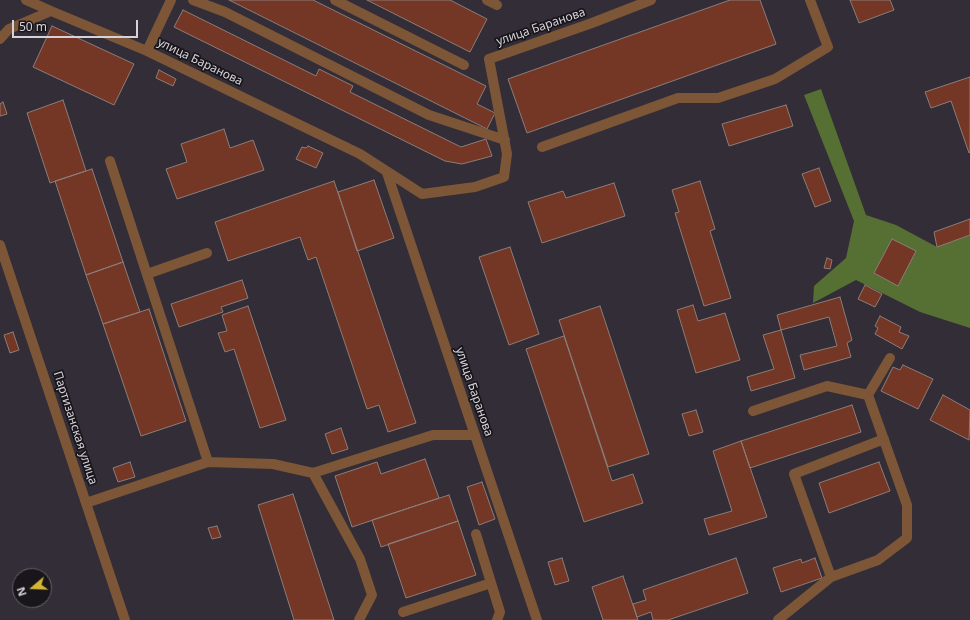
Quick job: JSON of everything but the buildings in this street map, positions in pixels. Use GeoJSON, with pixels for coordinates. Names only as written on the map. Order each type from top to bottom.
{"type":"FeatureCollection","features":[{"type":"Feature","properties":{"kind":"street","name":"улица Баранова"},"geometry":{"type":"LineString","coordinates":[[26,0],[147,51],[360,154],[387,173],[422,194],[475,187],[504,177],[507,154],[489,59],[592,23],[651,0]]}},
{"type":"Feature","properties":{"kind":"street"},"geometry":{"type":"LineString","coordinates":[[147,51],[171,0]]}},
{"type":"Feature","properties":{"kind":"street"},"geometry":{"type":"LineString","coordinates":[[193,0],[225,12],[429,115],[505,140]]}},
{"type":"Feature","properties":{"kind":"street"},"geometry":{"type":"LineString","coordinates":[[335,0],[464,65]]}},
{"type":"Feature","properties":{"kind":"street"},"geometry":{"type":"LineString","coordinates":[[487,0],[497,5]]}},
{"type":"Feature","properties":{"kind":"street"},"geometry":{"type":"LineString","coordinates":[[542,147],[678,98],[718,98],[776,79],[828,47],[810,0]]}},
{"type":"Feature","properties":{"kind":"street"},"geometry":{"type":"LineString","coordinates":[[0,39],[9,29],[51,11]]}},
{"type":"Feature","properties":{"kind":"street"},"geometry":{"type":"LineString","coordinates":[[110,161],[208,462]]}},
{"type":"Feature","properties":{"kind":"street","name":"улица Баранова"},"geometry":{"type":"LineString","coordinates":[[387,173],[537,620]]}},
{"type":"Feature","properties":{"kind":"street","name":"Партизанская улица"},"geometry":{"type":"LineString","coordinates":[[0,245],[125,620]]}},
{"type":"Feature","properties":{"kind":"street"},"geometry":{"type":"LineString","coordinates":[[147,274],[207,254]]}},
{"type":"Feature","properties":{"kind":"street"},"geometry":{"type":"LineString","coordinates":[[868,395],[890,358]]}},
{"type":"Feature","properties":{"kind":"street"},"geometry":{"type":"LineString","coordinates":[[753,411],[827,386],[868,395]]}},
{"type":"Feature","properties":{"kind":"street"},"geometry":{"type":"LineString","coordinates":[[778,620],[831,577],[878,560],[907,538],[907,505],[868,395]]}},
{"type":"Feature","properties":{"kind":"street"},"geometry":{"type":"LineString","coordinates":[[86,503],[208,462],[273,464],[313,473],[434,435],[475,435]]}},
{"type":"Feature","properties":{"kind":"street"},"geometry":{"type":"LineString","coordinates":[[831,577],[794,474],[884,439]]}},
{"type":"Feature","properties":{"kind":"street"},"geometry":{"type":"LineString","coordinates":[[313,473],[360,558],[372,595],[360,620]]}},
{"type":"Feature","properties":{"kind":"street"},"geometry":{"type":"LineString","coordinates":[[476,534],[500,612],[497,620]]}},
{"type":"Feature","properties":{"kind":"street"},"geometry":{"type":"LineString","coordinates":[[403,612],[491,583]]}},
{"type":"Feature","properties":{"kind":"green space"},"geometry":{"type":"Polygon","coordinates":[[[821,89],[866,215],[896,225],[937,247],[970,235],[970,328],[920,312],[856,280],[813,303],[814,286],[846,258],[854,221],[804,95],[821,89]]]}}]}
